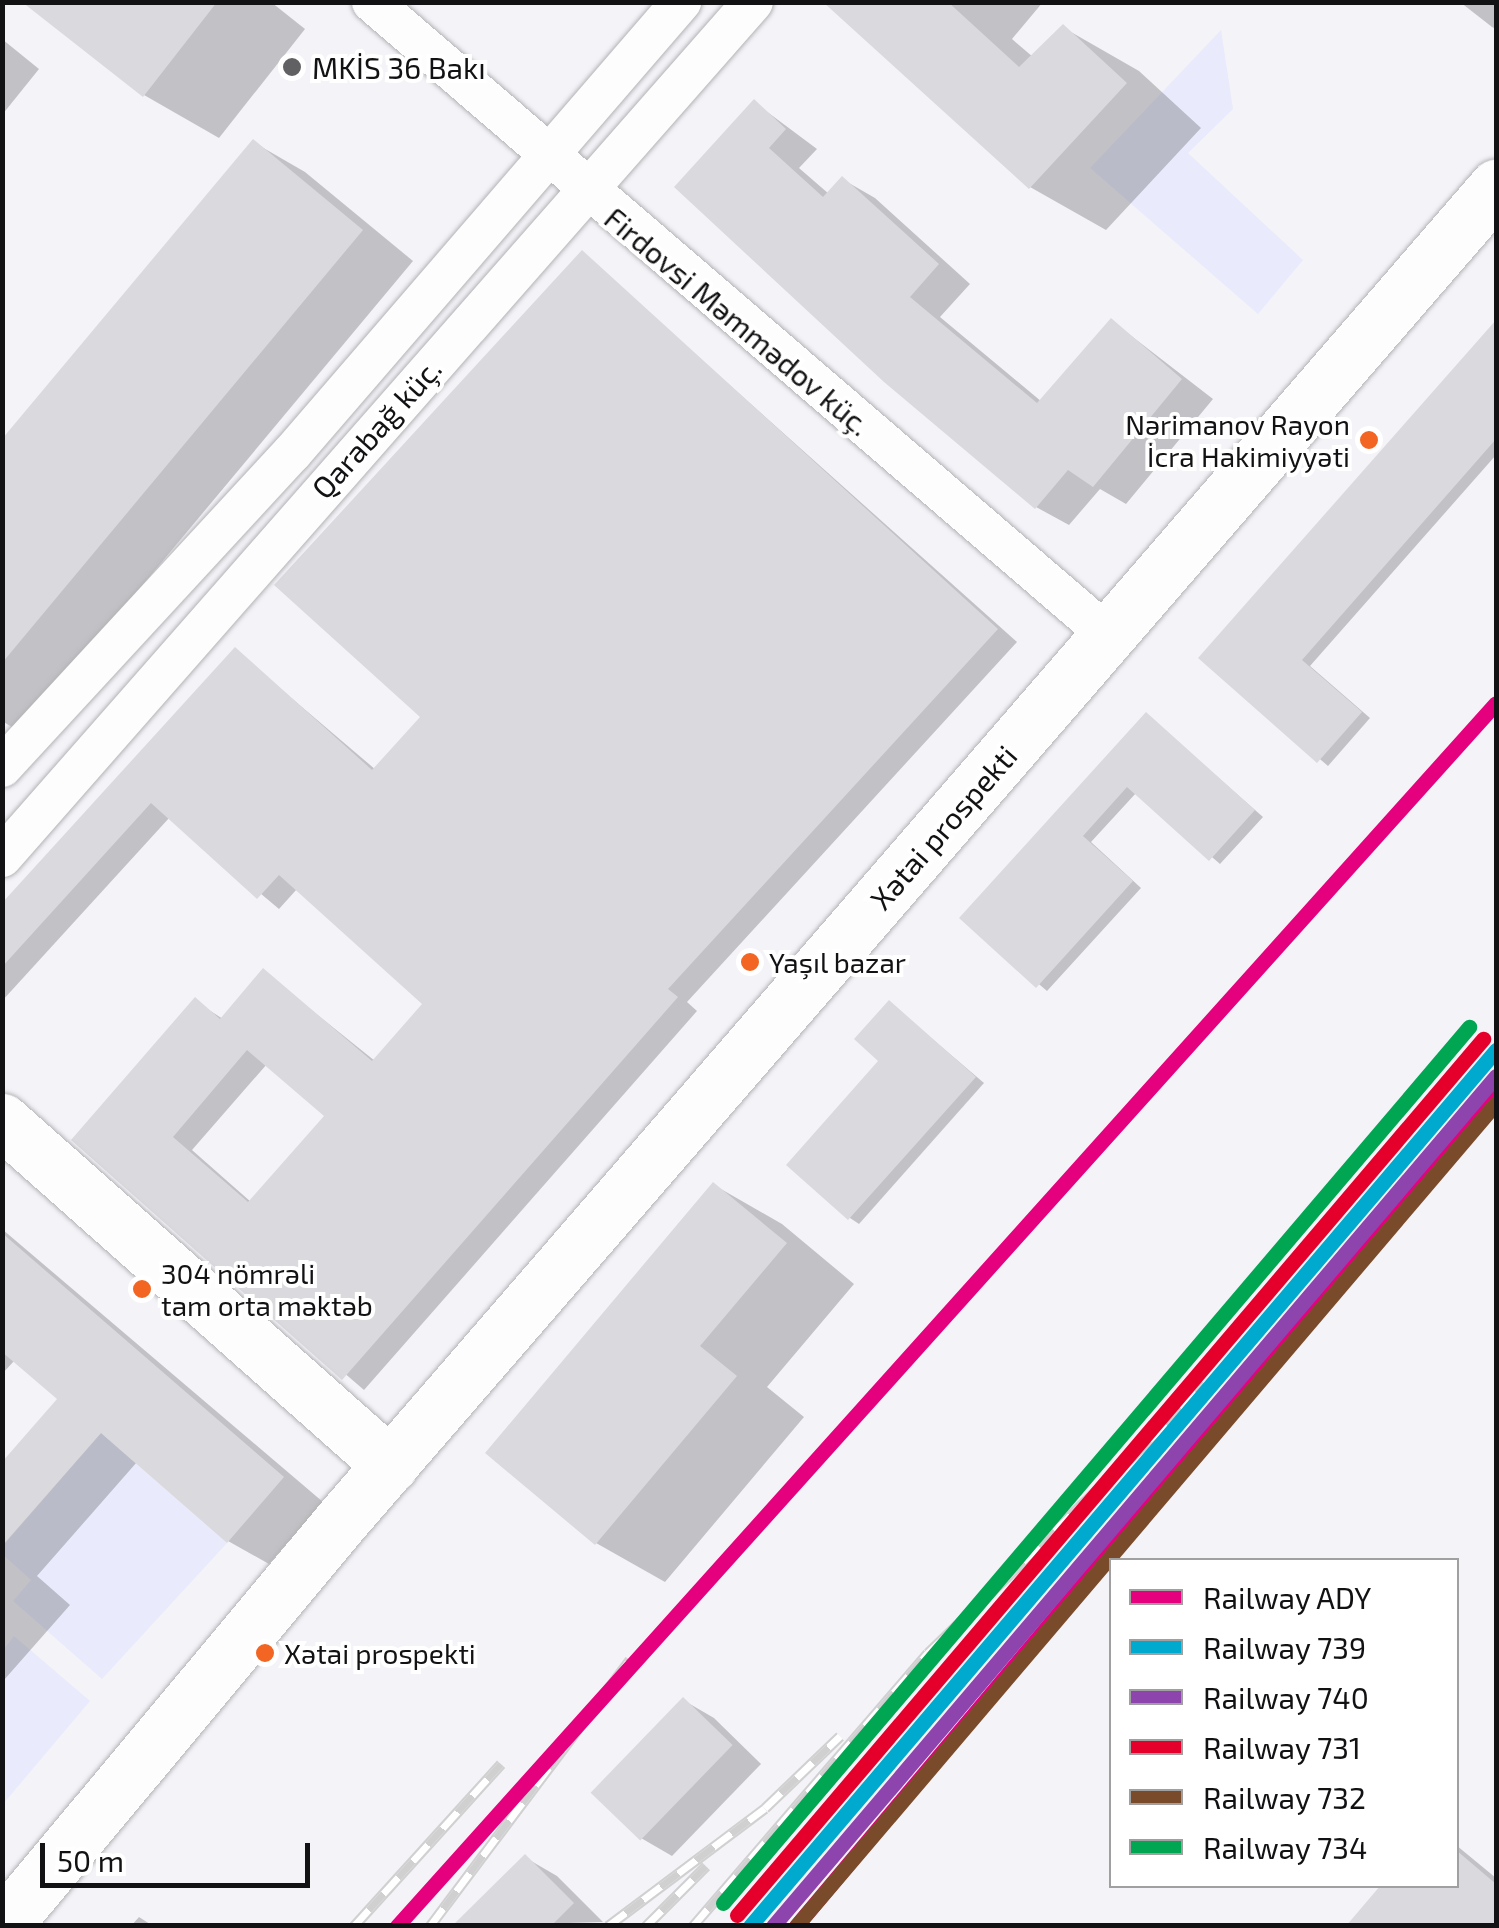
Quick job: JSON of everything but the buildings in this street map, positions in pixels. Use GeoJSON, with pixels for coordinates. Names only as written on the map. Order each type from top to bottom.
{"type":"FeatureCollection","features":[{"type":"Feature","properties":{"kind":"main road","name":"Xətai prospekti"},"geometry":{"type":"LineString","coordinates":[[3,1926],[390,1466],[1496,186]]}},
{"type":"Feature","properties":{"kind":"main road"},"geometry":{"type":"LineString","coordinates":[[2,1121],[390,1466]]}},
{"type":"Feature","properties":{"kind":"street","name":"Firdovsi Məmmədov küç."},"geometry":{"type":"LineString","coordinates":[[372,2],[585,192],[1108,635]]}},
{"type":"Feature","properties":{"kind":"street","name":"Qarabağ küç."},"geometry":{"type":"LineString","coordinates":[[2,768],[292,453],[681,2]]}},
{"type":"Feature","properties":{"kind":"street","name":"Qarabağ küç."},"geometry":{"type":"LineString","coordinates":[[2,857],[753,2]]}},
{"type":"Feature","properties":{"kind":"shaded area"},"geometry":{"type":"Polygon","coordinates":[[[1221,30],[1233,109],[1188,153],[1303,260],[1258,314],[1090,168],[1221,30]]]}},
{"type":"Feature","properties":{"kind":"shaded area"},"geometry":{"type":"Polygon","coordinates":[[[101,1433],[227,1543],[102,1679],[13,1601],[31,1580],[3,1555],[3,1546],[101,1433]]]}},
{"type":"Feature","properties":{"kind":"shaded area"},"geometry":{"type":"Polygon","coordinates":[[[14,1636],[90,1701],[3,1804],[3,1650],[14,1636]]]}},
{"type":"Feature","properties":{"kind":"railway"},"geometry":{"type":"LineString","coordinates":[[693,1926],[928,1653],[1206,1385]]}},
{"type":"Feature","properties":{"kind":"railway"},"geometry":{"type":"LineString","coordinates":[[430,1926],[630,1660]]}},
{"type":"Feature","properties":{"kind":"railway"},"geometry":{"type":"LineString","coordinates":[[608,1926],[765,1808],[840,1736]]}},
{"type":"Feature","properties":{"kind":"railway"},"geometry":{"type":"LineString","coordinates":[[354,1926],[501,1764]]}},
{"type":"Feature","properties":{"kind":"railway"},"geometry":{"type":"LineString","coordinates":[[646,1926],[706,1866]]}},
{"type":"Feature","properties":{"kind":"rail line","name":"ADY"},"geometry":{"type":"LineString","coordinates":[[397,1926],[1496,703]]}},
{"type":"Feature","properties":{"kind":"rail line","name":"734"},"geometry":{"type":"LineString","coordinates":[[723,1903],[1469,1027]]}},
{"type":"Feature","properties":{"kind":"rail line","name":"731"},"geometry":{"type":"LineString","coordinates":[[737,1915],[1483,1039]]}},
{"type":"Feature","properties":{"kind":"rail line","name":"739"},"geometry":{"type":"LineString","coordinates":[[750,1926],[1496,1050]]}},
{"type":"Feature","properties":{"kind":"rail line","name":"740"},"geometry":{"type":"LineString","coordinates":[[773,1926],[1496,1076]]}},
{"type":"Feature","properties":{"kind":"rail line","name":"ADY"},"geometry":{"type":"LineString","coordinates":[[796,1926],[1496,1091]]}},
{"type":"Feature","properties":{"kind":"rail line","name":"732"},"geometry":{"type":"LineString","coordinates":[[1109,1558],[1496,1103]]}},
{"type":"Feature","properties":{"kind":"rail line","name":"732"},"geometry":{"type":"LineString","coordinates":[[796,1926],[1109,1558]]}},
{"type":"Feature","properties":{"kind":"place","name":"MKİS 36 Bakı"},"geometry":{"type":"Point","coordinates":[292,67]}},
{"type":"Feature","properties":{"kind":"place","name":"Nərimanov Rayon İcra Hakimiyyəti"},"geometry":{"type":"Point","coordinates":[1369,440]}},
{"type":"Feature","properties":{"kind":"place","name":"Yaşıl bazar"},"geometry":{"type":"Point","coordinates":[750,962]}},
{"type":"Feature","properties":{"kind":"place","name":"304 nömrəli tam orta məktəb"},"geometry":{"type":"Point","coordinates":[142,1289]}},
{"type":"Feature","properties":{"kind":"place","name":"Xətai prospekti"},"geometry":{"type":"Point","coordinates":[265,1653]}}]}
